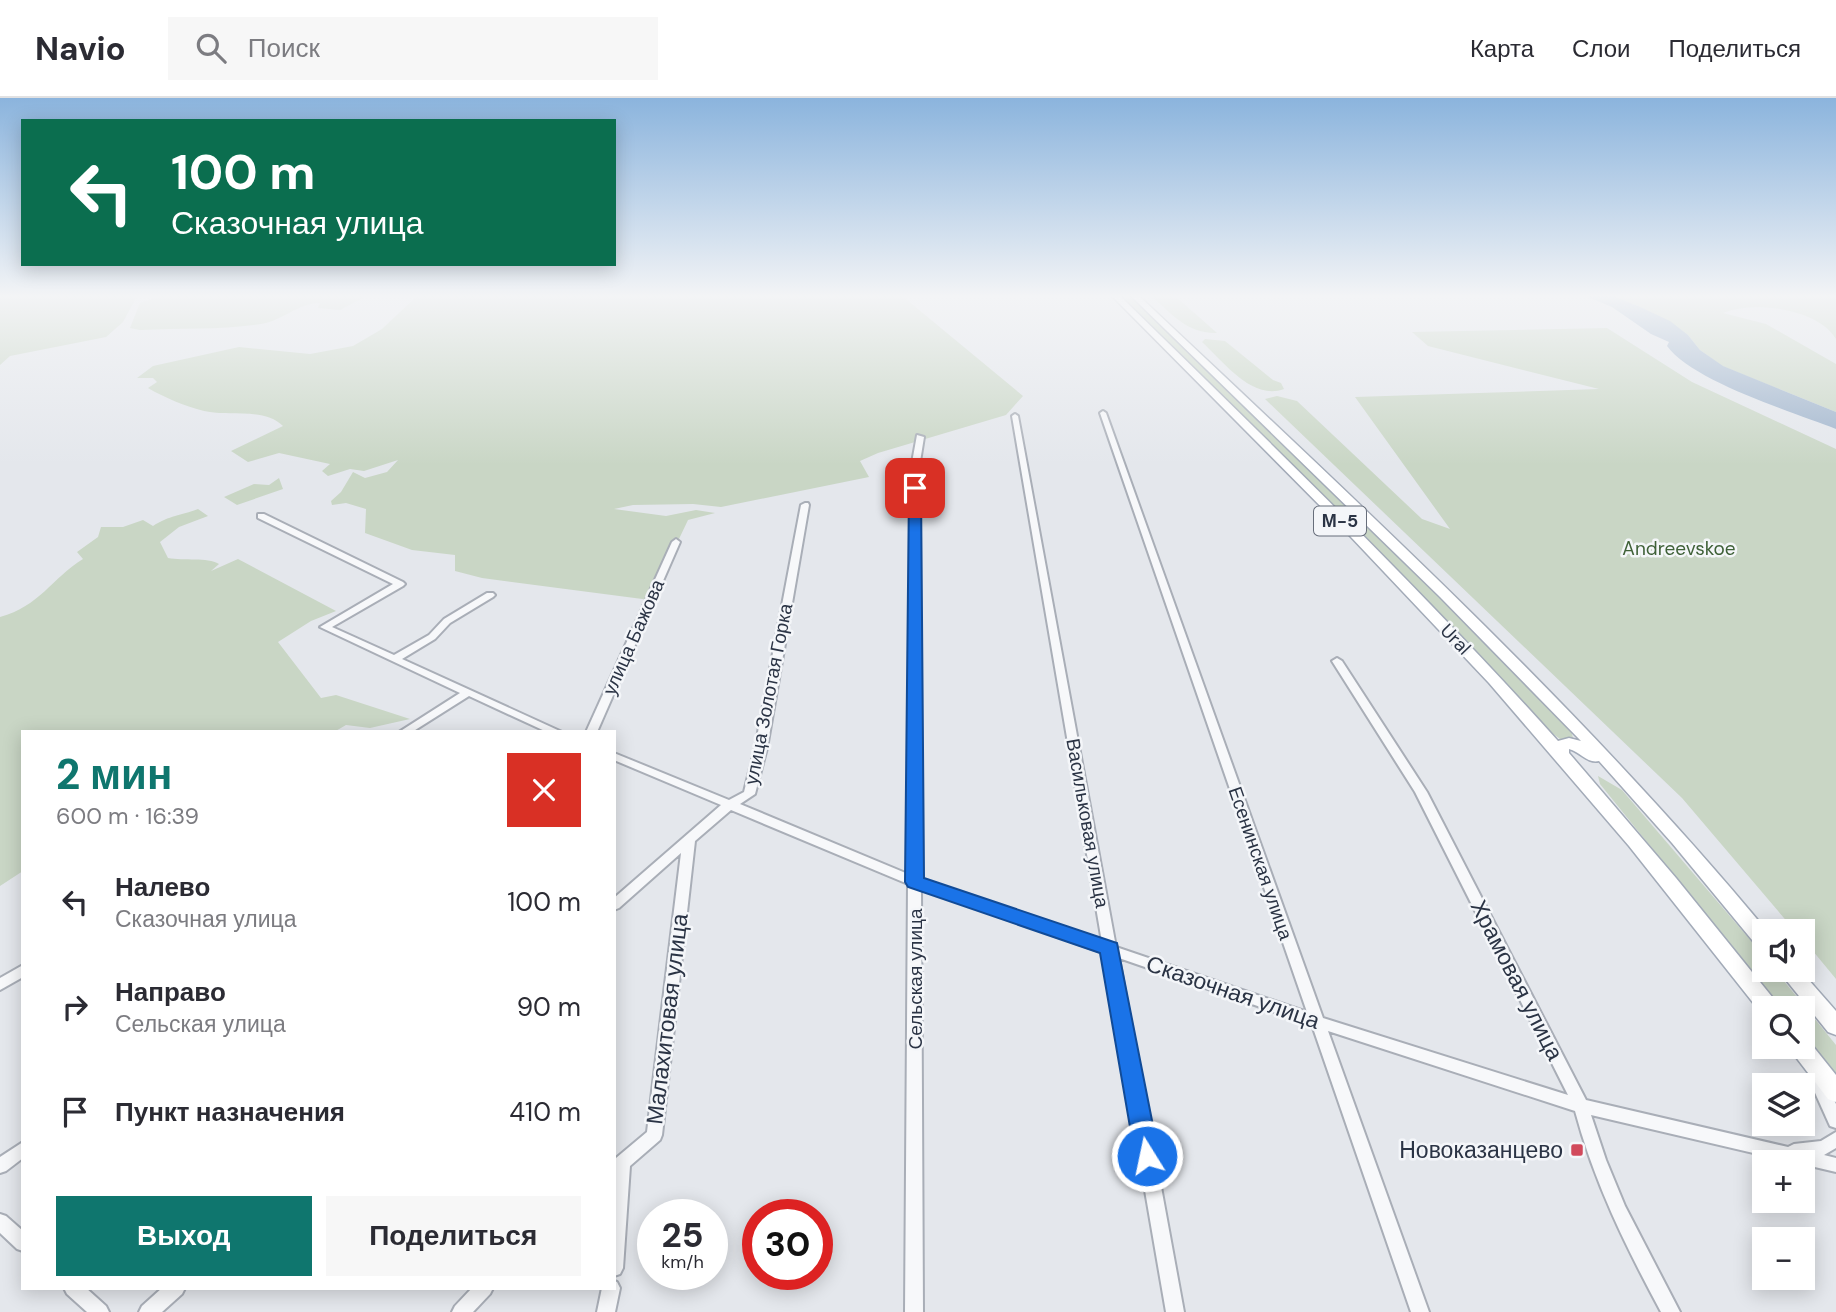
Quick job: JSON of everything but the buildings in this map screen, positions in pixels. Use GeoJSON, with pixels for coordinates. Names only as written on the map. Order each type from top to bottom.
{"type":"FeatureCollection","features":[{"type":"Feature","properties":{"kind":"main road","name":"Ural"},"geometry":{"type":"LineString","coordinates":[[1171,352],[1418,599],[1560,753],[1699,918],[1761,996]]}},
{"type":"Feature","properties":{"kind":"main road","name":"Ural"},"geometry":{"type":"LineString","coordinates":[[1193,352],[1456,605],[1628,781],[1752,926]]}},
{"type":"Feature","properties":{"kind":"main road"},"geometry":{"type":"LineString","coordinates":[[1560,753],[1563,743],[1584,748],[1658,827],[1681,842]]}},
{"type":"Feature","properties":{"kind":"main road"},"geometry":{"type":"LineString","coordinates":[[1798,982],[1836,1026]]}},
{"type":"Feature","properties":{"kind":"main road"},"geometry":{"type":"LineString","coordinates":[[1807,1059],[1834,1101]]}},
{"type":"Feature","properties":{"kind":"street","name":"Есенинская улица"},"geometry":{"type":"LineString","coordinates":[[1103,413],[1420,1312]]}},
{"type":"Feature","properties":{"kind":"street","name":"Васильковая улица"},"geometry":{"type":"LineString","coordinates":[[1015,416],[1175,1312]]}},
{"type":"Feature","properties":{"kind":"street","name":"Сельская улица"},"geometry":{"type":"LineString","coordinates":[[914,1312],[915,468],[920,437]]}},
{"type":"Feature","properties":{"kind":"street","name":"улица Золотая Горка"},"geometry":{"type":"LineString","coordinates":[[616,903],[729,805],[749,794],[761,748],[805,505]]}},
{"type":"Feature","properties":{"kind":"street"},"geometry":{"type":"LineString","coordinates":[[261,516],[400,584],[325,628],[552,730]]}},
{"type":"Feature","properties":{"kind":"street","name":"улица Бажова"},"geometry":{"type":"LineString","coordinates":[[592,730],[676,542]]}},
{"type":"Feature","properties":{"kind":"street"},"geometry":{"type":"LineString","coordinates":[[394,659],[432,637],[447,621],[491,595]]}},
{"type":"Feature","properties":{"kind":"street","name":"Храмовая улица"},"geometry":{"type":"LineString","coordinates":[[1338,661],[1421,792],[1581,1106],[1593,1153],[1616,1209],[1671,1312]]}},
{"type":"Feature","properties":{"kind":"street"},"geometry":{"type":"LineString","coordinates":[[407,730],[467,692]]}},
{"type":"Feature","properties":{"kind":"street","name":"Сказочная улица"},"geometry":{"type":"LineString","coordinates":[[616,757],[915,882],[1316,1021],[1581,1106],[1779,1150]]}},
{"type":"Feature","properties":{"kind":"street","name":"Малахитовая улица"},"geometry":{"type":"LineString","coordinates":[[616,1216],[618,1164],[654,1135],[689,841]]}},
{"type":"Feature","properties":{"kind":"street"},"geometry":{"type":"LineString","coordinates":[[0,985],[21,971]]}},
{"type":"Feature","properties":{"kind":"street"},"geometry":{"type":"LineString","coordinates":[[1834,1101],[1836,1121]]}},
{"type":"Feature","properties":{"kind":"street"},"geometry":{"type":"LineString","coordinates":[[1802,1150],[1824,1147],[1836,1139]]}},
{"type":"Feature","properties":{"kind":"street"},"geometry":{"type":"LineString","coordinates":[[0,1166],[21,1150]]}},
{"type":"Feature","properties":{"kind":"street","name":"Сказочная улица"},"geometry":{"type":"LineString","coordinates":[[1815,1159],[1836,1165]]}},
{"type":"Feature","properties":{"kind":"street"},"geometry":{"type":"LineString","coordinates":[[0,1222],[21,1240]]}},
{"type":"Feature","properties":{"kind":"street"},"geometry":{"type":"LineString","coordinates":[[76,1290],[100,1312]]}},
{"type":"Feature","properties":{"kind":"street"},"geometry":{"type":"LineString","coordinates":[[148,1312],[174,1290]]}},
{"type":"Feature","properties":{"kind":"street"},"geometry":{"type":"LineString","coordinates":[[461,1312],[482,1290]]}},
{"type":"Feature","properties":{"kind":"street"},"geometry":{"type":"LineString","coordinates":[[606,1312],[611,1290]]}},
{"type":"Feature","properties":{"kind":"green space"},"geometry":{"type":"Polygon","coordinates":[[[0,352],[32,352],[10,356],[0,365],[0,352]]]}},
{"type":"Feature","properties":{"kind":"green space"},"geometry":{"type":"Polygon","coordinates":[[[218,352],[310,354],[323,352],[969,352],[1023,396],[1006,415],[878,453],[860,461],[869,477],[721,507],[693,504],[633,505],[614,509],[666,516],[696,510],[715,513],[688,520],[650,600],[482,578],[455,571],[455,555],[412,550],[365,533],[366,509],[346,503],[332,505],[331,501],[341,492],[353,472],[365,478],[387,472],[398,460],[364,471],[350,469],[328,476],[322,471],[330,464],[279,453],[248,462],[231,451],[283,426],[267,416],[214,413],[190,407],[148,388],[157,382],[153,378],[137,378],[153,366],[218,352]]]}},
{"type":"Feature","properties":{"kind":"green space"},"geometry":{"type":"Polygon","coordinates":[[[1177,352],[1189,352],[1336,494],[1571,730],[1573,738],[1560,739],[1548,730],[1391,563],[1177,352]]]}},
{"type":"Feature","properties":{"kind":"green space"},"geometry":{"type":"Polygon","coordinates":[[[1212,352],[1238,352],[1273,380],[1281,383],[1284,389],[1261,389],[1229,368],[1212,352]]]}},
{"type":"Feature","properties":{"kind":"green space","name":"Andreevskoe"},"geometry":{"type":"Polygon","coordinates":[[[1450,352],[1644,352],[1692,382],[1836,449],[1836,979],[1815,954],[1815,919],[1785,919],[1682,798],[1265,399],[1277,396],[1297,401],[1422,519],[1450,529],[1355,397],[1599,389],[1450,352]]]}},
{"type":"Feature","properties":{"kind":"green space"},"geometry":{"type":"Polygon","coordinates":[[[1702,352],[1814,352],[1836,364],[1836,412],[1722,366],[1702,352]]]}},
{"type":"Feature","properties":{"kind":"green space"},"geometry":{"type":"Polygon","coordinates":[[[279,478],[283,489],[237,505],[224,497],[254,484],[269,485],[279,478]]]}},
{"type":"Feature","properties":{"kind":"green space"},"geometry":{"type":"Polygon","coordinates":[[[198,509],[208,516],[179,527],[160,542],[168,558],[219,564],[211,571],[238,559],[336,611],[311,621],[278,642],[321,698],[336,695],[410,719],[370,728],[346,725],[337,730],[21,730],[21,872],[0,886],[0,617],[25,606],[83,559],[77,552],[98,537],[101,527],[123,527],[143,520],[153,526],[198,509]]]}},
{"type":"Feature","properties":{"kind":"green space"},"geometry":{"type":"Polygon","coordinates":[[[1598,776],[1622,790],[1752,942],[1752,972],[1600,784],[1598,776]]]}},
{"type":"Feature","properties":{"kind":"green space"},"geometry":{"type":"Polygon","coordinates":[[[1760,982],[1785,982],[1796,996],[1771,996],[1760,982]]]}},
{"type":"Feature","properties":{"kind":"green space"},"geometry":{"type":"Polygon","coordinates":[[[1815,1019],[1836,1045],[1836,1078],[1815,1051],[1815,1019]]]}},
{"type":"Feature","properties":{"kind":"water"},"geometry":{"type":"Polygon","coordinates":[[[1673,352],[1702,352],[1723,366],[1836,412],[1836,429],[1746,395],[1680,359],[1673,352]]]}},
{"type":"Feature","properties":{"kind":"place","name":"Новоказанцево"},"geometry":{"type":"Point","coordinates":[1577,1150]}},
{"type":"Feature","properties":{"kind":"route"},"geometry":{"type":"LineString","coordinates":[[915,488],[915,882],[1109,948],[1147,1156]]}}]}
